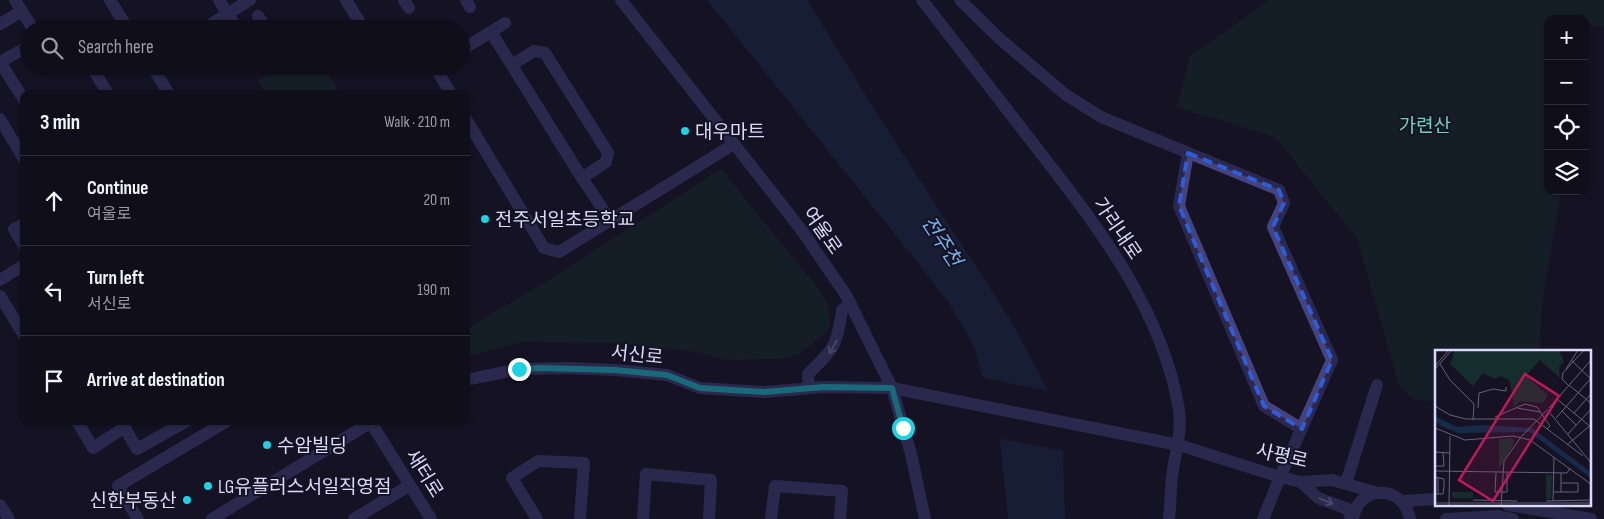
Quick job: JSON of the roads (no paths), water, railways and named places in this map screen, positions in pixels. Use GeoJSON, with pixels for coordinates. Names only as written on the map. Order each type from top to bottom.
{"type":"FeatureCollection","features":[{"type":"Feature","properties":{"kind":"street"},"geometry":{"type":"LineString","coordinates":[[110,0],[122,20]]}},
{"type":"Feature","properties":{"kind":"street"},"geometry":{"type":"LineString","coordinates":[[219,0],[232,20]]}},
{"type":"Feature","properties":{"kind":"street"},"geometry":{"type":"LineString","coordinates":[[218,20],[250,0]]}},
{"type":"Feature","properties":{"kind":"street"},"geometry":{"type":"LineString","coordinates":[[346,0],[358,20]]}},
{"type":"Feature","properties":{"kind":"street","name":"여울로"},"geometry":{"type":"LineString","coordinates":[[621,0],[800,228],[851,304],[892,388],[925,519]]}},
{"type":"Feature","properties":{"kind":"street","name":"가리내로"},"geometry":{"type":"LineString","coordinates":[[922,0],[1072,195],[1121,263],[1141,297],[1167,360],[1179,412],[1178,445],[1173,471],[1169,519]]}},
{"type":"Feature","properties":{"kind":"street"},"geometry":{"type":"LineString","coordinates":[[960,0],[1000,39],[1066,96],[1101,117],[1279,190],[1284,202],[1273,227],[1332,360],[1263,519]]}},
{"type":"Feature","properties":{"kind":"street"},"geometry":{"type":"LineString","coordinates":[[0,24],[18,6],[27,20]]}},
{"type":"Feature","properties":{"kind":"street"},"geometry":{"type":"LineString","coordinates":[[258,16],[260,20]]}},
{"type":"Feature","properties":{"kind":"street"},"geometry":{"type":"LineString","coordinates":[[470,45],[505,22]]}},
{"type":"Feature","properties":{"kind":"street"},"geometry":{"type":"LineString","coordinates":[[491,32],[610,220]]}},
{"type":"Feature","properties":{"kind":"street"},"geometry":{"type":"LineString","coordinates":[[20,51],[0,62],[20,94]]}},
{"type":"Feature","properties":{"kind":"street"},"geometry":{"type":"LineString","coordinates":[[512,65],[534,51],[545,53],[608,153],[606,162],[582,178]]}},
{"type":"Feature","properties":{"kind":"street"},"geometry":{"type":"LineString","coordinates":[[96,75],[106,90]]}},
{"type":"Feature","properties":{"kind":"street"},"geometry":{"type":"LineString","coordinates":[[157,75],[167,90]]}},
{"type":"Feature","properties":{"kind":"street"},"geometry":{"type":"LineString","coordinates":[[440,75],[449,90]]}},
{"type":"Feature","properties":{"kind":"street"},"geometry":{"type":"LineString","coordinates":[[0,119],[20,152]]}},
{"type":"Feature","properties":{"kind":"street"},"geometry":{"type":"LineString","coordinates":[[470,126],[544,248],[559,252],[734,144]]}},
{"type":"Feature","properties":{"kind":"street"},"geometry":{"type":"LineString","coordinates":[[1188,153],[1179,206],[1264,406],[1302,429]]}},
{"type":"Feature","properties":{"kind":"street"},"geometry":{"type":"LineString","coordinates":[[20,226],[14,229],[20,239]]}},
{"type":"Feature","properties":{"kind":"street"},"geometry":{"type":"LineString","coordinates":[[0,280],[20,267]]}},
{"type":"Feature","properties":{"kind":"street"},"geometry":{"type":"LineString","coordinates":[[0,296],[20,328]]}},
{"type":"Feature","properties":{"kind":"street"},"geometry":{"type":"LineString","coordinates":[[809,388],[808,374],[828,355],[836,342],[842,310],[851,304]]}},
{"type":"Feature","properties":{"kind":"street","name":"서신로"},"geometry":{"type":"LineString","coordinates":[[470,379],[519,369],[567,368],[667,375],[700,388],[764,392],[809,388],[892,388],[1149,439]]}},
{"type":"Feature","properties":{"kind":"street"},"geometry":{"type":"LineString","coordinates":[[1346,483],[1377,385]]}},
{"type":"Feature","properties":{"kind":"street"},"geometry":{"type":"LineString","coordinates":[[79,425],[93,448],[122,425]]}},
{"type":"Feature","properties":{"kind":"street"},"geometry":{"type":"LineString","coordinates":[[124,425],[137,449],[180,425]]}},
{"type":"Feature","properties":{"kind":"street"},"geometry":{"type":"LineString","coordinates":[[138,519],[118,486],[218,425]]}},
{"type":"Feature","properties":{"kind":"street"},"geometry":{"type":"LineString","coordinates":[[212,519],[366,425]]}},
{"type":"Feature","properties":{"kind":"street","name":"새터로"},"geometry":{"type":"LineString","coordinates":[[373,425],[431,519]]}},
{"type":"Feature","properties":{"kind":"street","name":"사평로"},"geometry":{"type":"LineString","coordinates":[[1149,439],[1178,445],[1300,482],[1332,480],[1378,493],[1386,493],[1402,501],[1435,499]]}},
{"type":"Feature","properties":{"kind":"street"},"geometry":{"type":"LineString","coordinates":[[537,519],[512,478],[538,461],[584,463],[580,519]]}},
{"type":"Feature","properties":{"kind":"street"},"geometry":{"type":"LineString","coordinates":[[643,519],[646,474],[711,480],[709,519]]}},
{"type":"Feature","properties":{"kind":"street"},"geometry":{"type":"LineString","coordinates":[[1300,482],[1318,498],[1348,509],[1352,519]]}},
{"type":"Feature","properties":{"kind":"street"},"geometry":{"type":"LineString","coordinates":[[354,519],[410,485]]}},
{"type":"Feature","properties":{"kind":"street"},"geometry":{"type":"LineString","coordinates":[[771,519],[774,486],[842,491],[840,519]]}},
{"type":"Feature","properties":{"kind":"street"},"geometry":{"type":"LineString","coordinates":[[1352,519],[1357,506],[1363,499],[1378,493]]}},
{"type":"Feature","properties":{"kind":"street"},"geometry":{"type":"LineString","coordinates":[[1402,501],[1410,519]]}},
{"type":"Feature","properties":{"kind":"street"},"geometry":{"type":"LineString","coordinates":[[0,505],[9,519]]}},
{"type":"Feature","properties":{"kind":"street"},"geometry":{"type":"LineString","coordinates":[[1514,506],[1591,519]]}},
{"type":"Feature","properties":{"kind":"street"},"geometry":{"type":"LineString","coordinates":[[1446,519],[1499,516],[1513,519]]}},
{"type":"Feature","properties":{"kind":"water","name":"전주천"},"geometry":{"type":"Polygon","coordinates":[[[707,0],[807,0],[881,120],[1010,319],[1047,389],[1063,453],[1065,519],[1008,519],[1000,440],[974,346],[949,303],[707,0]]]}},
{"type":"Feature","properties":{"kind":"place","name":"대우마트"},"geometry":{"type":"Point","coordinates":[685,131]}},
{"type":"Feature","properties":{"kind":"place","name":"전주서일초등학교"},"geometry":{"type":"Point","coordinates":[485,219]}},
{"type":"Feature","properties":{"kind":"place","name":"수암빌딩"},"geometry":{"type":"Point","coordinates":[267,445]}},
{"type":"Feature","properties":{"kind":"place","name":"LG유플러스서일직영점"},"geometry":{"type":"Point","coordinates":[208,486]}},
{"type":"Feature","properties":{"kind":"place","name":"신한부동산"},"geometry":{"type":"Point","coordinates":[187,500]}},
{"type":"Feature","properties":{"kind":"park label","name":"가련산"},"geometry":{"type":"Point","coordinates":[1425,125]}}]}
